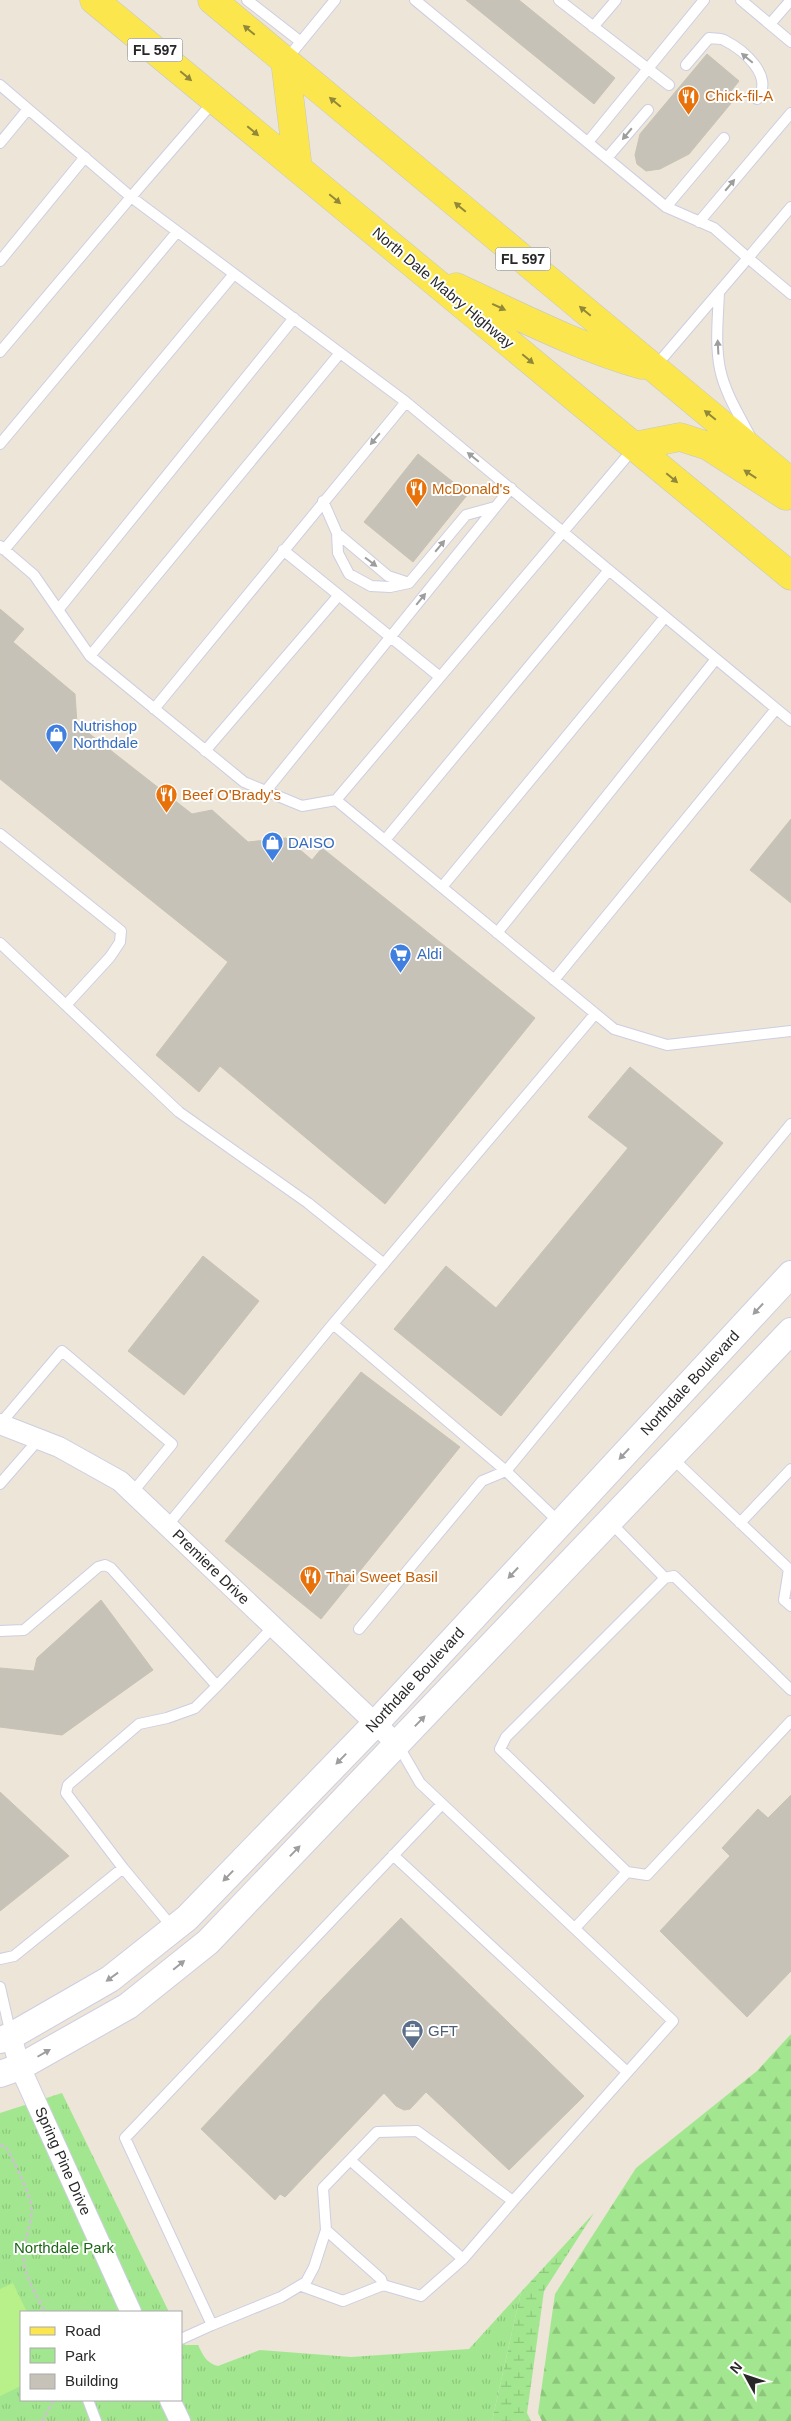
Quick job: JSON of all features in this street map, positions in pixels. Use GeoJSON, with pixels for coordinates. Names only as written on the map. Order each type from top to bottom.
{"type":"FeatureCollection","features":[{"type":"Feature","properties":{"kind":"main road","name":"North Dale Mabry Highway"},"geometry":{"type":"LineString","coordinates":[[94,0],[791,576]]}},
{"type":"Feature","properties":{"kind":"main road","name":"FL 597"},"geometry":{"type":"LineString","coordinates":[[212,0],[293,51],[654,369],[791,482]]}},
{"type":"Feature","properties":{"kind":"main road"},"geometry":{"type":"LineString","coordinates":[[293,51],[298,168]]}},
{"type":"Feature","properties":{"kind":"main road"},"geometry":{"type":"LineString","coordinates":[[423,272],[617,359],[654,369]]}},
{"type":"Feature","properties":{"kind":"main road"},"geometry":{"type":"LineString","coordinates":[[634,446],[680,437],[708,446],[791,500]]}},
{"type":"Feature","properties":{"kind":"street","name":"Northdale Boulevard"},"geometry":{"type":"LineString","coordinates":[[6,2038],[110,1979],[187,1918],[374,1724],[791,1274]]}},
{"type":"Feature","properties":{"kind":"street"},"geometry":{"type":"LineString","coordinates":[[10,2071],[128,2006],[208,1942],[791,1332]]}},
{"type":"Feature","properties":{"kind":"street","name":"Premiere Drive"},"geometry":{"type":"LineString","coordinates":[[0,1424],[59,1447],[120,1481],[398,1745]]}},
{"type":"Feature","properties":{"kind":"street"},"geometry":{"type":"LineString","coordinates":[[644,1432],[671,1458]]}},
{"type":"Feature","properties":{"kind":"street","name":"Spring Pine Drive"},"geometry":{"type":"LineString","coordinates":[[6,2038],[10,2071],[130,2311]]}},
{"type":"Feature","properties":{"kind":"street"},"geometry":{"type":"LineString","coordinates":[[170,2401],[180,2421]]}},
{"type":"Feature","properties":{"kind":"lane"},"geometry":{"type":"LineString","coordinates":[[247,0],[293,51],[335,0]]}},
{"type":"Feature","properties":{"kind":"lane"},"geometry":{"type":"LineString","coordinates":[[415,0],[427,4],[666,207],[714,228],[791,294]]}},
{"type":"Feature","properties":{"kind":"lane"},"geometry":{"type":"LineString","coordinates":[[559,0],[669,85]]}},
{"type":"Feature","properties":{"kind":"lane"},"geometry":{"type":"LineString","coordinates":[[594,28],[616,0]]}},
{"type":"Feature","properties":{"kind":"lane"},"geometry":{"type":"LineString","coordinates":[[588,142],[704,0]]}},
{"type":"Feature","properties":{"kind":"lane"},"geometry":{"type":"LineString","coordinates":[[741,0],[791,42]]}},
{"type":"Feature","properties":{"kind":"lane"},"geometry":{"type":"LineString","coordinates":[[770,24],[791,0]]}},
{"type":"Feature","properties":{"kind":"lane"},"geometry":{"type":"LineString","coordinates":[[686,65],[709,38],[723,39],[752,61],[763,79],[762,93],[757,99]]}},
{"type":"Feature","properties":{"kind":"lane"},"geometry":{"type":"LineString","coordinates":[[0,85],[131,197],[406,402],[791,721]]}},
{"type":"Feature","properties":{"kind":"lane"},"geometry":{"type":"LineString","coordinates":[[0,352],[215,100]]}},
{"type":"Feature","properties":{"kind":"lane"},"geometry":{"type":"LineString","coordinates":[[0,143],[28,109]]}},
{"type":"Feature","properties":{"kind":"lane"},"geometry":{"type":"LineString","coordinates":[[607,158],[648,110]]}},
{"type":"Feature","properties":{"kind":"lane"},"geometry":{"type":"LineString","coordinates":[[698,222],[791,113]]}},
{"type":"Feature","properties":{"kind":"lane"},"geometry":{"type":"LineString","coordinates":[[666,207],[724,138]]}},
{"type":"Feature","properties":{"kind":"lane"},"geometry":{"type":"LineString","coordinates":[[0,261],[85,157]]}},
{"type":"Feature","properties":{"kind":"lane"},"geometry":{"type":"LineString","coordinates":[[654,369],[791,207]]}},
{"type":"Feature","properties":{"kind":"lane"},"geometry":{"type":"LineString","coordinates":[[0,444],[178,232]]}},
{"type":"Feature","properties":{"kind":"lane"},"geometry":{"type":"LineString","coordinates":[[234,274],[2,548],[34,575],[90,656],[244,782],[265,792],[302,806],[336,800],[634,446]]}},
{"type":"Feature","properties":{"kind":"lane"},"geometry":{"type":"LineString","coordinates":[[719,292],[718,347],[720,371],[734,406],[761,457]]}},
{"type":"Feature","properties":{"kind":"lane"},"geometry":{"type":"LineString","coordinates":[[58,610],[294,318]]}},
{"type":"Feature","properties":{"kind":"lane"},"geometry":{"type":"LineString","coordinates":[[90,656],[340,353]]}},
{"type":"Feature","properties":{"kind":"lane"},"geometry":{"type":"LineString","coordinates":[[154,709],[406,402]]}},
{"type":"Feature","properties":{"kind":"lane"},"geometry":{"type":"LineString","coordinates":[[265,792],[511,488]]}},
{"type":"Feature","properties":{"kind":"lane"},"geometry":{"type":"LineString","coordinates":[[323,501],[337,533],[338,553],[350,574],[371,586],[390,587],[409,583],[466,515],[495,507]]}},
{"type":"Feature","properties":{"kind":"lane"},"geometry":{"type":"LineString","coordinates":[[337,533],[388,576],[409,583]]}},
{"type":"Feature","properties":{"kind":"lane"},"geometry":{"type":"LineString","coordinates":[[283,550],[440,677]]}},
{"type":"Feature","properties":{"kind":"lane"},"geometry":{"type":"LineString","coordinates":[[385,840],[609,570]]}},
{"type":"Feature","properties":{"kind":"lane"},"geometry":{"type":"LineString","coordinates":[[205,751],[339,595]]}},
{"type":"Feature","properties":{"kind":"lane"},"geometry":{"type":"LineString","coordinates":[[442,887],[665,617]]}},
{"type":"Feature","properties":{"kind":"lane"},"geometry":{"type":"LineString","coordinates":[[497,933],[716,659]]}},
{"type":"Feature","properties":{"kind":"lane"},"geometry":{"type":"LineString","coordinates":[[554,980],[776,709]]}},
{"type":"Feature","properties":{"kind":"lane"},"geometry":{"type":"LineString","coordinates":[[336,800],[614,1029],[668,1045],[791,1031]]}},
{"type":"Feature","properties":{"kind":"lane"},"geometry":{"type":"LineString","coordinates":[[0,834],[121,931],[120,942],[110,957],[66,1005]]}},
{"type":"Feature","properties":{"kind":"lane"},"geometry":{"type":"LineString","coordinates":[[0,943],[179,1112],[308,1203],[384,1264]]}},
{"type":"Feature","properties":{"kind":"lane"},"geometry":{"type":"LineString","coordinates":[[167,1526],[333,1324],[596,1014]]}},
{"type":"Feature","properties":{"kind":"lane"},"geometry":{"type":"LineString","coordinates":[[359,1629],[482,1481],[506,1471],[791,1124]]}},
{"type":"Feature","properties":{"kind":"lane"},"geometry":{"type":"LineString","coordinates":[[333,1324],[506,1471],[560,1524]]}},
{"type":"Feature","properties":{"kind":"lane"},"geometry":{"type":"LineString","coordinates":[[0,1424],[62,1351],[172,1444],[132,1493]]}},
{"type":"Feature","properties":{"kind":"lane"},"geometry":{"type":"LineString","coordinates":[[0,1484],[40,1439]]}},
{"type":"Feature","properties":{"kind":"lane"},"geometry":{"type":"LineString","coordinates":[[671,1458],[790,1568],[784,1600],[791,1606]]}},
{"type":"Feature","properties":{"kind":"lane"},"geometry":{"type":"LineString","coordinates":[[740,1523],[791,1469]]}},
{"type":"Feature","properties":{"kind":"lane"},"geometry":{"type":"LineString","coordinates":[[610,1522],[665,1578]]}},
{"type":"Feature","properties":{"kind":"lane"},"geometry":{"type":"LineString","coordinates":[[0,1631],[24,1630],[98,1567],[105,1564],[111,1568],[217,1686]]}},
{"type":"Feature","properties":{"kind":"lane"},"geometry":{"type":"LineString","coordinates":[[791,1690],[674,1576],[665,1578],[506,1737],[500,1749],[628,1872],[647,1875],[791,1721]]}},
{"type":"Feature","properties":{"kind":"lane"},"geometry":{"type":"LineString","coordinates":[[174,1929],[69,1799],[66,1792],[68,1785],[139,1724],[167,1718],[195,1708],[273,1627]]}},
{"type":"Feature","properties":{"kind":"lane"},"geometry":{"type":"LineString","coordinates":[[302,2286],[343,2301],[383,2285],[420,2296],[463,2259],[673,2022],[420,1783],[398,1745]]}},
{"type":"Feature","properties":{"kind":"lane"},"geometry":{"type":"LineString","coordinates":[[212,2325],[125,2138],[442,1804]]}},
{"type":"Feature","properties":{"kind":"lane"},"geometry":{"type":"LineString","coordinates":[[393,1855],[627,2072]]}},
{"type":"Feature","properties":{"kind":"lane"},"geometry":{"type":"LineString","coordinates":[[0,1959],[14,1956],[123,1868]]}},
{"type":"Feature","properties":{"kind":"lane"},"geometry":{"type":"LineString","coordinates":[[575,1928],[628,1872]]}},
{"type":"Feature","properties":{"kind":"lane"},"geometry":{"type":"LineString","coordinates":[[0,1987],[6,2038]]}},
{"type":"Feature","properties":{"kind":"lane"},"geometry":{"type":"LineString","coordinates":[[182,2339],[302,2286],[314,2268],[326,2230],[323,2188],[377,2132],[417,2131],[513,2201]]}},
{"type":"Feature","properties":{"kind":"lane"},"geometry":{"type":"LineString","coordinates":[[350,2160],[463,2259]]}},
{"type":"Feature","properties":{"kind":"lane"},"geometry":{"type":"LineString","coordinates":[[326,2230],[381,2279],[383,2285]]}},
{"type":"Feature","properties":{"kind":"lane"},"geometry":{"type":"LineString","coordinates":[[88,2401],[96,2421]]}},
{"type":"Feature","properties":{"kind":"path"},"geometry":{"type":"LineString","coordinates":[[0,2145],[6,2147],[14,2161],[31,2205],[30,2222],[23,2252],[29,2281],[44,2311]]}},
{"type":"Feature","properties":{"kind":"path"},"geometry":{"type":"LineString","coordinates":[[42,2421],[53,2401]]}},
{"type":"Feature","properties":{"kind":"green space"},"geometry":{"type":"Polygon","coordinates":[[[791,2034],[791,2421],[542,2421],[538,2413],[555,2294],[636,2168],[757,2071],[791,2034]]]}},
{"type":"Feature","properties":{"kind":"green space","name":"Northdale Park"},"geometry":{"type":"Polygon","coordinates":[[[62,2093],[169,2311],[20,2311],[20,2401],[182,2401],[182,2340],[185,2345],[198,2345],[208,2361],[218,2366],[260,2350],[351,2357],[469,2349],[521,2292],[492,2421],[0,2421],[0,2113],[62,2093]]]}},
{"type":"Feature","properties":{"kind":"green space"},"geometry":{"type":"Polygon","coordinates":[[[594,2213],[544,2291],[527,2413],[531,2421],[492,2421],[521,2292],[594,2213]]]}},
{"type":"Feature","properties":{"kind":"green space"},"geometry":{"type":"Polygon","coordinates":[[[13,2283],[27,2311],[20,2311],[20,2386],[0,2396],[0,2289],[13,2283]]]}},
{"type":"Feature","properties":{"kind":"building"},"geometry":{"type":"Polygon","coordinates":[[[466,0],[519,0],[615,78],[594,104],[466,0]]]}},
{"type":"Feature","properties":{"kind":"building","name":"Chick-fil-A"},"geometry":{"type":"Polygon","coordinates":[[[707,54],[739,81],[731,91],[737,96],[689,154],[660,169],[646,171],[637,164],[635,155],[640,134],[707,54]]]}},
{"type":"Feature","properties":{"kind":"building","name":"McDonald's"},"geometry":{"type":"Polygon","coordinates":[[[418,454],[468,494],[413,562],[364,522],[418,454]]]}},
{"type":"Feature","properties":{"kind":"building"},"geometry":{"type":"Polygon","coordinates":[[[0,609],[24,629],[13,642],[75,694],[77,724],[192,814],[212,810],[248,842],[286,838],[312,860],[322,848],[535,1018],[385,1204],[220,1066],[199,1092],[156,1055],[228,962],[0,779],[0,609]]]}},
{"type":"Feature","properties":{"kind":"building"},"geometry":{"type":"Polygon","coordinates":[[[791,819],[791,903],[750,870],[791,819]]]}},
{"type":"Feature","properties":{"kind":"building"},"geometry":{"type":"Polygon","coordinates":[[[630,1067],[723,1143],[501,1416],[394,1329],[446,1266],[496,1308],[628,1148],[588,1117],[630,1067]]]}},
{"type":"Feature","properties":{"kind":"building"},"geometry":{"type":"Polygon","coordinates":[[[203,1256],[259,1301],[184,1395],[128,1351],[203,1256]]]}},
{"type":"Feature","properties":{"kind":"building"},"geometry":{"type":"Polygon","coordinates":[[[361,1372],[460,1447],[321,1619],[225,1541],[361,1372]]]}},
{"type":"Feature","properties":{"kind":"building"},"geometry":{"type":"Polygon","coordinates":[[[101,1600],[153,1670],[62,1735],[0,1727],[0,1668],[34,1671],[37,1658],[101,1600]]]}},
{"type":"Feature","properties":{"kind":"building"},"geometry":{"type":"Polygon","coordinates":[[[0,1792],[69,1856],[0,1911],[0,1792]]]}},
{"type":"Feature","properties":{"kind":"building"},"geometry":{"type":"Polygon","coordinates":[[[791,1795],[791,1971],[747,2017],[660,1931],[730,1856],[722,1848],[758,1809],[768,1818],[791,1795]]]}},
{"type":"Feature","properties":{"kind":"building"},"geometry":{"type":"Polygon","coordinates":[[[401,1918],[584,2096],[509,2170],[426,2092],[410,2109],[404,2110],[396,2106],[384,2093],[285,2197],[280,2194],[275,2200],[201,2129],[324,1997],[401,1918]]]}},
{"type":"Feature","properties":{"kind":"place","name":"Chick-fil-A"},"geometry":{"type":"Point","coordinates":[689,115]}},
{"type":"Feature","properties":{"kind":"place","name":"McDonald's"},"geometry":{"type":"Point","coordinates":[416,508]}},
{"type":"Feature","properties":{"kind":"place","name":"Nutrishop Northdale"},"geometry":{"type":"Point","coordinates":[57,754]}},
{"type":"Feature","properties":{"kind":"place","name":"Beef O'Brady's"},"geometry":{"type":"Point","coordinates":[166,814]}},
{"type":"Feature","properties":{"kind":"place","name":"DAISO"},"geometry":{"type":"Point","coordinates":[272,862]}},
{"type":"Feature","properties":{"kind":"place","name":"Aldi"},"geometry":{"type":"Point","coordinates":[401,973]}},
{"type":"Feature","properties":{"kind":"place","name":"Thai Sweet Basil"},"geometry":{"type":"Point","coordinates":[310,1596]}},
{"type":"Feature","properties":{"kind":"place","name":"GFT"},"geometry":{"type":"Point","coordinates":[412,2050]}}]}
